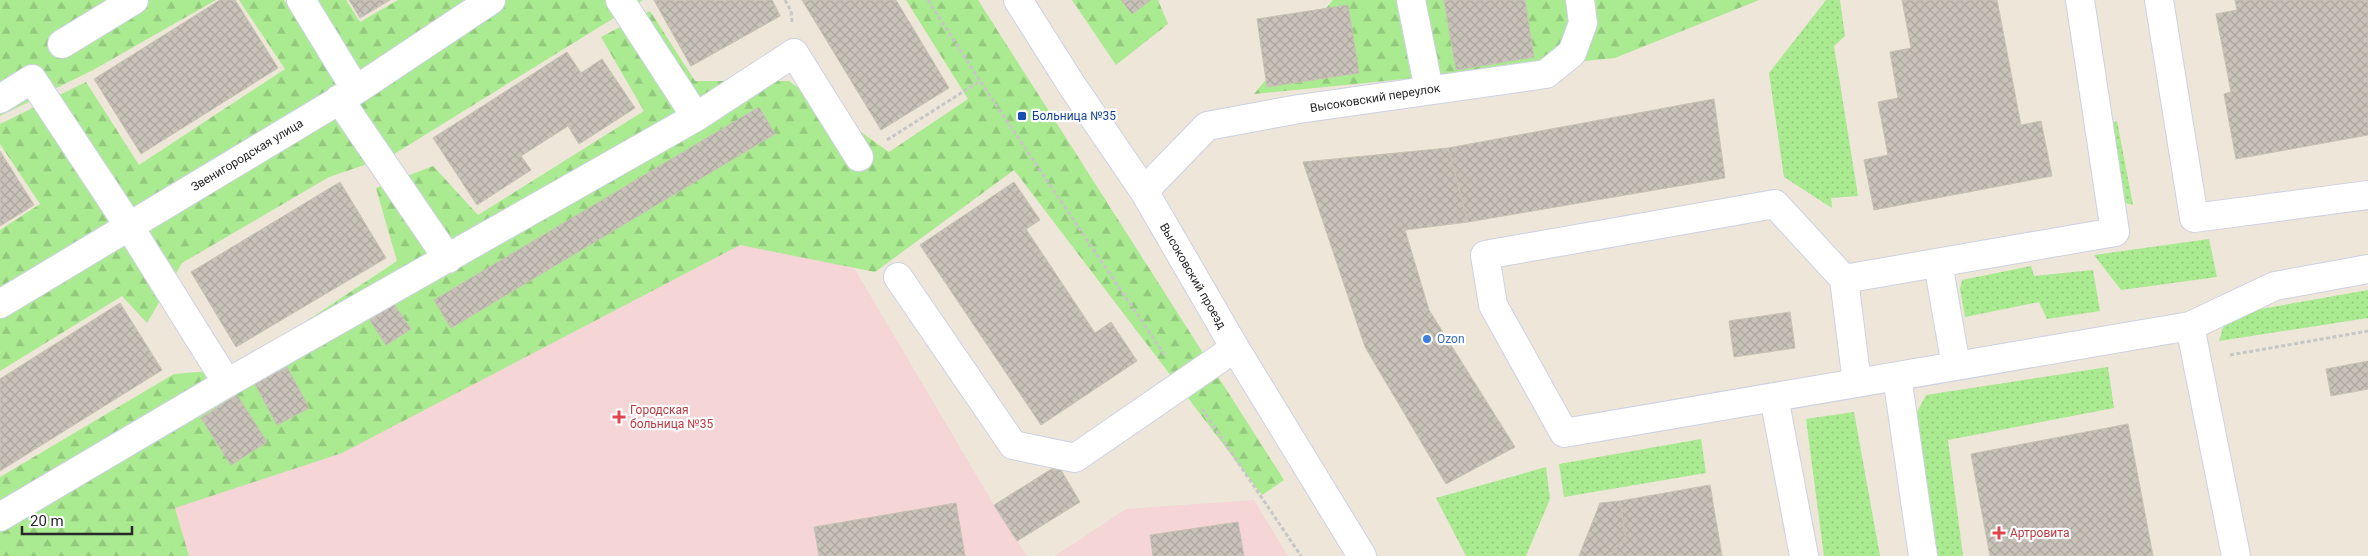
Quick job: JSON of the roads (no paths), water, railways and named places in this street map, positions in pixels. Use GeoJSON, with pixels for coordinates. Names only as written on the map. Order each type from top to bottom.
{"type":"FeatureCollection","features":[{"type":"Feature","properties":{"kind":"street"},"geometry":{"type":"LineString","coordinates":[[62,44],[134,0]]}},
{"type":"Feature","properties":{"kind":"street"},"geometry":{"type":"LineString","coordinates":[[301,0],[347,94],[448,259]]}},
{"type":"Feature","properties":{"kind":"street","name":"Звенигородская улица"},"geometry":{"type":"LineString","coordinates":[[0,304],[347,94],[491,0]]}},
{"type":"Feature","properties":{"kind":"street"},"geometry":{"type":"LineString","coordinates":[[620,0],[696,117]]}},
{"type":"Feature","properties":{"kind":"street","name":"Высоковский проезд"},"geometry":{"type":"LineString","coordinates":[[1018,0],[1071,84],[1144,191],[1234,348],[1362,556]]}},
{"type":"Feature","properties":{"kind":"street"},"geometry":{"type":"LineString","coordinates":[[1410,0],[1429,90]]}},
{"type":"Feature","properties":{"kind":"street","name":"Высоковский переулок"},"geometry":{"type":"LineString","coordinates":[[1144,191],[1207,126],[1429,90],[1546,74],[1572,53],[1582,23],[1580,0]]}},
{"type":"Feature","properties":{"kind":"street"},"geometry":{"type":"LineString","coordinates":[[1844,279],[2115,232],[2080,0]]}},
{"type":"Feature","properties":{"kind":"street"},"geometry":{"type":"LineString","coordinates":[[2159,0],[2194,218],[2368,195]]}},
{"type":"Feature","properties":{"kind":"street"},"geometry":{"type":"LineString","coordinates":[[0,517],[227,383],[696,117],[794,53],[859,158]]}},
{"type":"Feature","properties":{"kind":"street"},"geometry":{"type":"LineString","coordinates":[[0,99],[32,79],[129,226],[227,383]]}},
{"type":"Feature","properties":{"kind":"street"},"geometry":{"type":"LineString","coordinates":[[1857,383],[1844,279],[1776,204],[1485,255],[1493,305],[1564,433],[1774,397],[1857,383],[2190,326],[2275,286],[2368,269]]}},
{"type":"Feature","properties":{"kind":"street"},"geometry":{"type":"LineString","coordinates":[[1938,263],[1956,366]]}},
{"type":"Feature","properties":{"kind":"street"},"geometry":{"type":"LineString","coordinates":[[898,277],[1013,445],[1076,458],[1234,348]]}},
{"type":"Feature","properties":{"kind":"street"},"geometry":{"type":"LineString","coordinates":[[2190,326],[2236,556]]}},
{"type":"Feature","properties":{"kind":"street"},"geometry":{"type":"LineString","coordinates":[[1897,376],[1923,556]]}},
{"type":"Feature","properties":{"kind":"street"},"geometry":{"type":"LineString","coordinates":[[1774,397],[1804,556]]}},
{"type":"Feature","properties":{"kind":"place","name":"Больница №35"},"geometry":{"type":"Point","coordinates":[1022,116]}},
{"type":"Feature","properties":{"kind":"place","name":"Ozon"},"geometry":{"type":"Point","coordinates":[1427,339]}},
{"type":"Feature","properties":{"kind":"place","name":"Городская больница №35"},"geometry":{"type":"Point","coordinates":[619,417]}},
{"type":"Feature","properties":{"kind":"place","name":"Артровита"},"geometry":{"type":"Point","coordinates":[1999,533]}}]}
